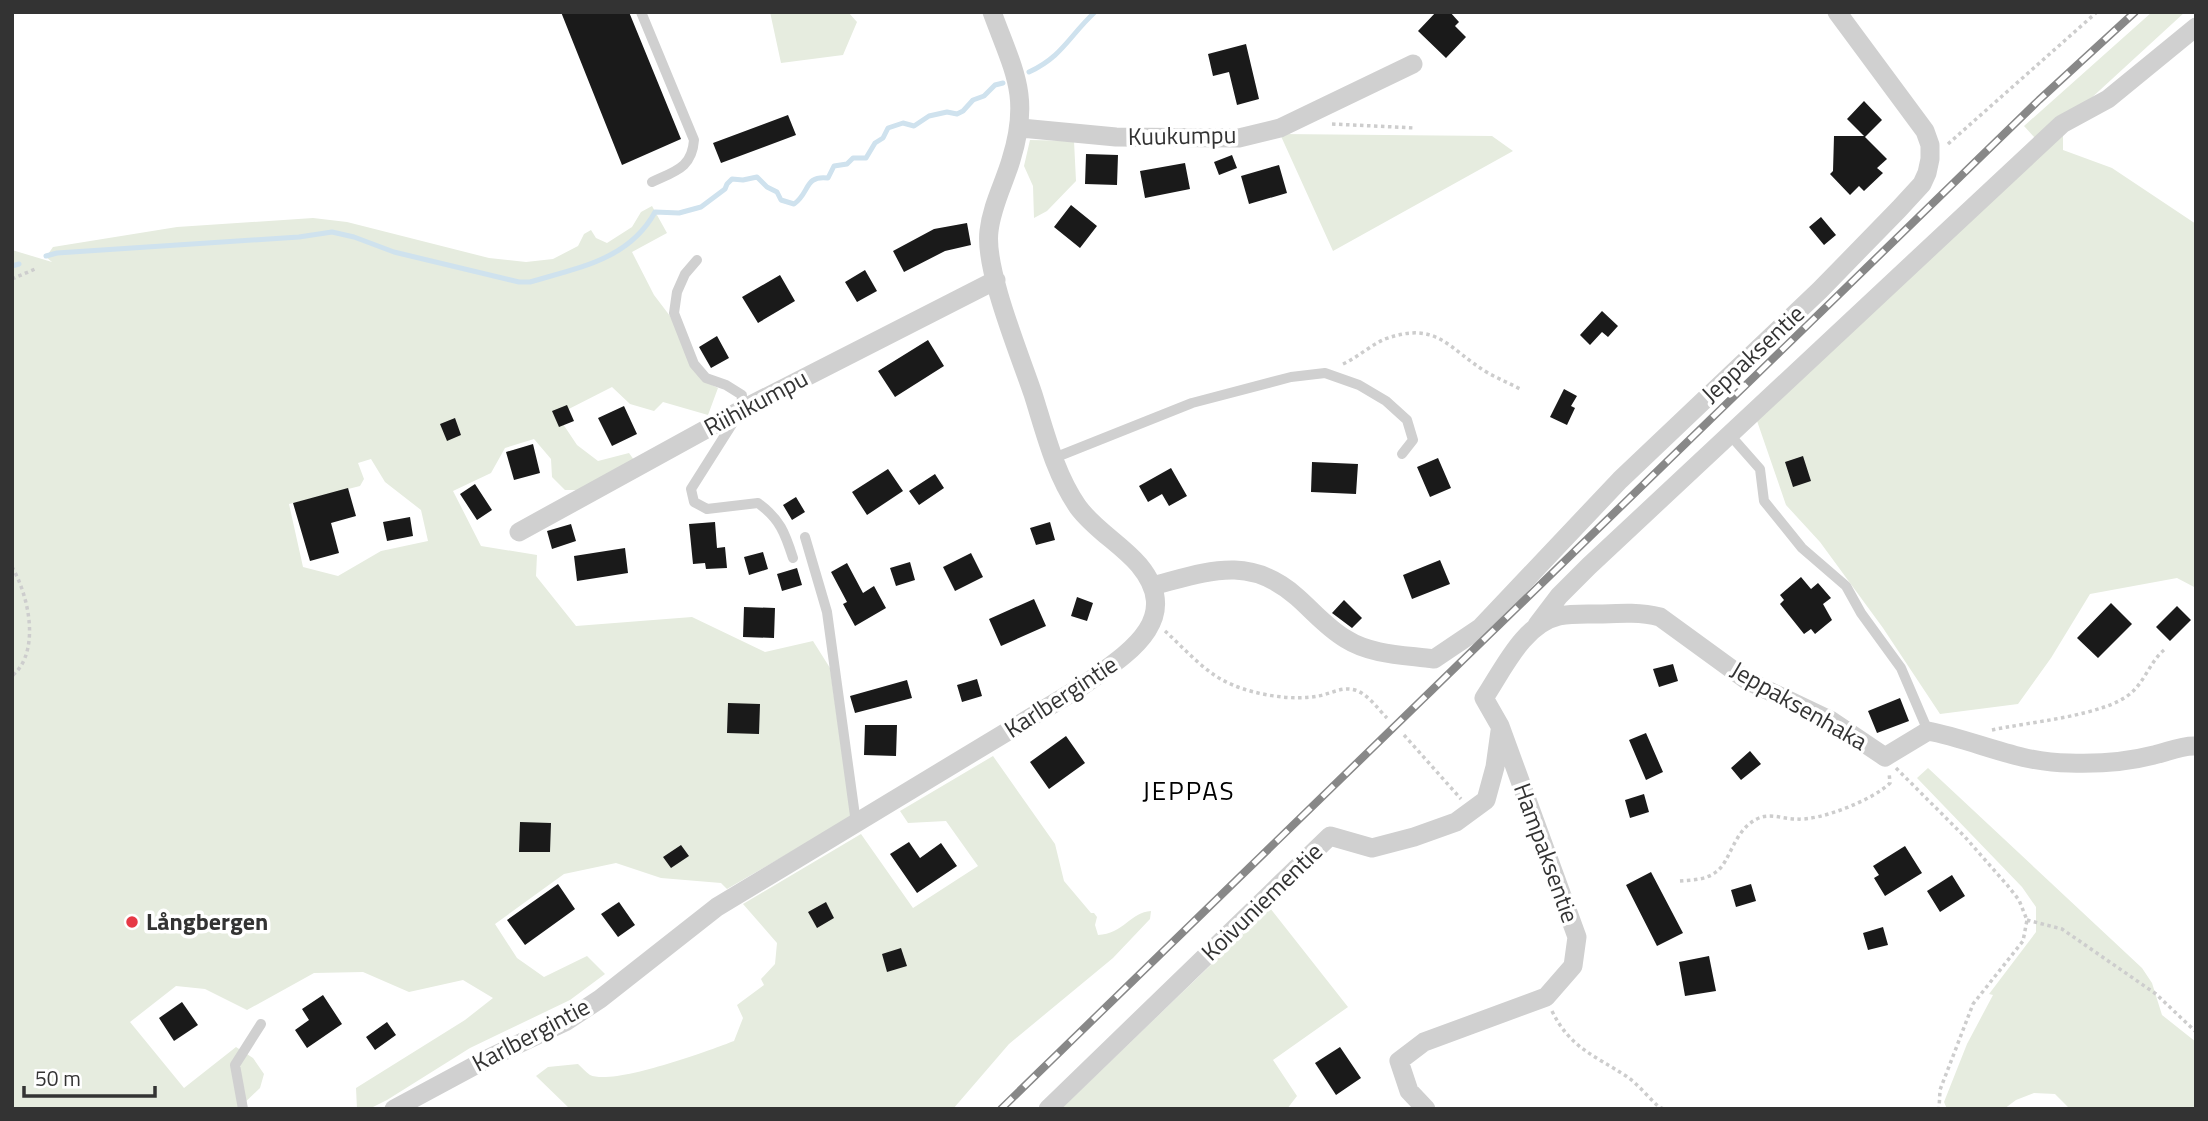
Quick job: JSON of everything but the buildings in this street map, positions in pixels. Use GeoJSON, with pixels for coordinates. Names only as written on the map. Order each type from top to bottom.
{"type":"FeatureCollection","features":[{"type":"Feature","properties":{"kind":"street"},"geometry":{"type":"LineString","coordinates":[[992,12],[1018,81],[1022,106],[1021,128],[1011,163],[995,202],[988,232],[996,280],[1054,458],[1070,494],[1080,509],[1140,566],[1152,586],[1157,606],[1153,621]]}},
{"type":"Feature","properties":{"kind":"street"},"geometry":{"type":"LineString","coordinates":[[1837,12],[1925,131],[1930,145],[1930,159]]}},
{"type":"Feature","properties":{"kind":"street"},"geometry":{"type":"LineString","coordinates":[[1535,628],[1559,596],[1579,576],[2062,124],[2108,99],[2196,27]]}},
{"type":"Feature","properties":{"kind":"street","name":"Kuukumpu"},"geometry":{"type":"LineString","coordinates":[[1021,128],[1116,137],[1239,138],[1280,128],[1413,64]]}},
{"type":"Feature","properties":{"kind":"street","name":"Jeppaksentie"},"geometry":{"type":"LineString","coordinates":[[1152,586],[1209,572],[1251,571],[1270,576],[1331,629],[1348,640],[1374,650],[1434,659],[1480,628],[1620,480],[1820,290],[1922,184],[1930,159]]}},
{"type":"Feature","properties":{"kind":"street","name":"Riihikumpu"},"geometry":{"type":"LineString","coordinates":[[519,532],[741,410],[996,280]]}},
{"type":"Feature","properties":{"kind":"street","name":"Jeppaksenhaka"},"geometry":{"type":"LineString","coordinates":[[1535,628],[1555,617],[1571,614],[1645,613],[1660,617],[1748,681],[1830,720],[1885,757],[1928,731]]}},
{"type":"Feature","properties":{"kind":"street","name":"Karlbergintie"},"geometry":{"type":"LineString","coordinates":[[394,1109],[487,1059],[565,1022],[600,999],[718,907],[1081,687],[1130,651],[1143,639],[1153,621]]}},
{"type":"Feature","properties":{"kind":"street","name":"Hampaksentie"},"geometry":{"type":"LineString","coordinates":[[1426,1109],[1409,1091],[1399,1061],[1424,1042],[1546,997],[1573,966],[1577,937],[1500,726],[1484,698],[1535,628]]}},
{"type":"Feature","properties":{"kind":"street","name":"Koivuniementie"},"geometry":{"type":"LineString","coordinates":[[1048,1109],[1330,836],[1372,848],[1456,822],[1486,800],[1495,767],[1500,726]]}},
{"type":"Feature","properties":{"kind":"street"},"geometry":{"type":"LineString","coordinates":[[1928,731],[1959,737],[1987,749],[2066,763],[2153,756],[2196,746]]}},
{"type":"Feature","properties":{"kind":"lane"},"geometry":{"type":"LineString","coordinates":[[641,12],[694,140],[693,156],[681,168],[652,182]]}},
{"type":"Feature","properties":{"kind":"lane"},"geometry":{"type":"LineString","coordinates":[[697,260],[685,274],[677,292],[674,313],[694,364],[705,378],[726,385],[741,395],[741,410],[691,489],[694,502],[707,509],[758,503],[774,515],[786,536],[793,558]]}},
{"type":"Feature","properties":{"kind":"lane"},"geometry":{"type":"LineString","coordinates":[[1054,458],[1181,407],[1291,377],[1325,373],[1359,385],[1387,401],[1407,420],[1413,440],[1402,454]]}},
{"type":"Feature","properties":{"kind":"lane"},"geometry":{"type":"LineString","coordinates":[[1730,435],[1760,469],[1764,501],[1802,548],[1846,586],[1861,613],[1901,668],[1928,731]]}},
{"type":"Feature","properties":{"kind":"lane"},"geometry":{"type":"LineString","coordinates":[[805,537],[827,612],[856,824]]}},
{"type":"Feature","properties":{"kind":"lane"},"geometry":{"type":"LineString","coordinates":[[243,1109],[235,1065],[261,1024]]}},
{"type":"Feature","properties":{"kind":"path"},"geometry":{"type":"LineString","coordinates":[[1930,159],[2097,12]]}},
{"type":"Feature","properties":{"kind":"path"},"geometry":{"type":"LineString","coordinates":[[1292,122],[1416,128]]}},
{"type":"Feature","properties":{"kind":"path"},"geometry":{"type":"LineString","coordinates":[[12,279],[35,269]]}},
{"type":"Feature","properties":{"kind":"path"},"geometry":{"type":"LineString","coordinates":[[1325,373],[1357,358],[1382,341],[1404,333],[1425,332],[1454,346],[1486,372],[1522,390]]}},
{"type":"Feature","properties":{"kind":"path"},"geometry":{"type":"LineString","coordinates":[[12,567],[20,581],[31,628],[23,667],[12,676]]}},
{"type":"Feature","properties":{"kind":"path"},"geometry":{"type":"LineString","coordinates":[[1153,621],[1213,674],[1232,685],[1271,696],[1317,697],[1334,691],[1355,690],[1387,718]]}},
{"type":"Feature","properties":{"kind":"path"},"geometry":{"type":"LineString","coordinates":[[1959,737],[2111,705],[2131,693],[2164,650]]}},
{"type":"Feature","properties":{"kind":"path"},"geometry":{"type":"LineString","coordinates":[[1404,735],[1471,810]]}},
{"type":"Feature","properties":{"kind":"path"},"geometry":{"type":"LineString","coordinates":[[1680,881],[1696,880],[1719,871],[1742,832],[1760,817],[1776,815],[1794,820],[1806,819],[1872,796],[1890,783],[1885,757]]}},
{"type":"Feature","properties":{"kind":"path"},"geometry":{"type":"LineString","coordinates":[[1885,757],[1990,865],[2019,900],[2027,920],[2023,941],[1973,1004],[1940,1090],[1939,1109]]}},
{"type":"Feature","properties":{"kind":"path"},"geometry":{"type":"LineString","coordinates":[[2027,920],[2062,929],[2156,994],[2196,1032]]}},
{"type":"Feature","properties":{"kind":"path"},"geometry":{"type":"LineString","coordinates":[[1546,997],[1561,1028],[1573,1043],[1628,1077],[1664,1109]]}},
{"type":"Feature","properties":{"kind":"shaded area"},"geometry":{"type":"Polygon","coordinates":[[[770,12],[848,12],[857,22],[843,55],[781,63],[770,12]]]}},
{"type":"Feature","properties":{"kind":"shaded area"},"geometry":{"type":"Polygon","coordinates":[[[2152,12],[2185,12],[2063,124],[2063,150],[2112,168],[2196,224],[2196,588],[2177,578],[2090,594],[2051,658],[2018,704],[1940,714],[1883,628],[1820,542],[1786,505],[1756,418],[2046,150],[2024,126],[2152,12]]]}},
{"type":"Feature","properties":{"kind":"shaded area"},"geometry":{"type":"Polygon","coordinates":[[[1280,134],[1492,136],[1513,151],[1333,251],[1280,134]]]}},
{"type":"Feature","properties":{"kind":"shaded area"},"geometry":{"type":"Polygon","coordinates":[[[1030,140],[1074,141],[1076,181],[1047,211],[1034,218],[1033,186],[1024,166],[1030,140]]]}},
{"type":"Feature","properties":{"kind":"shaded area"},"geometry":{"type":"Polygon","coordinates":[[[652,206],[667,233],[632,252],[704,381],[718,388],[708,415],[663,402],[654,411],[630,404],[612,387],[557,415],[577,445],[598,461],[629,453],[634,460],[582,490],[565,490],[552,477],[551,459],[534,439],[505,448],[491,473],[453,491],[481,546],[537,555],[536,576],[576,626],[692,617],[765,652],[813,641],[830,668],[851,817],[727,889],[721,883],[661,878],[616,863],[564,874],[495,924],[517,958],[544,977],[587,956],[605,974],[570,1000],[470,1048],[369,1109],[357,1109],[356,1088],[465,1020],[493,998],[463,980],[409,992],[363,972],[314,973],[247,1010],[205,989],[176,986],[130,1022],[184,1088],[236,1047],[253,1058],[264,1074],[260,1088],[238,1109],[12,1109],[12,250],[52,262],[46,257],[53,247],[177,227],[313,218],[347,222],[489,258],[526,262],[553,259],[578,246],[584,234],[591,230],[596,238],[607,243],[632,227],[641,212],[652,206]],[[371,459],[358,463],[364,479],[360,486],[289,504],[303,567],[338,576],[381,551],[428,541],[421,510],[385,482],[371,459]]]}},
{"type":"Feature","properties":{"kind":"shaded area"},"geometry":{"type":"Polygon","coordinates":[[[993,756],[1055,844],[1064,881],[1097,917],[1095,925],[1098,935],[1114,931],[1138,915],[1151,911],[1150,919],[1113,958],[1009,1044],[953,1109],[570,1109],[536,1076],[548,1067],[578,1064],[590,1075],[619,1076],[661,1066],[734,1041],[743,1018],[737,1005],[764,985],[761,979],[775,964],[777,943],[743,904],[861,834],[913,908],[978,866],[946,821],[908,823],[900,811],[993,756]]]}},
{"type":"Feature","properties":{"kind":"shaded area"},"geometry":{"type":"Polygon","coordinates":[[[1928,768],[2142,968],[2152,983],[2162,1015],[2196,1042],[2196,1109],[2070,1109],[2055,1094],[2034,1093],[2016,1100],[2004,1109],[1947,1109],[1944,1102],[1967,1044],[1993,995],[1989,994],[2036,932],[2036,907],[2022,887],[1917,778],[1928,768]]]}},
{"type":"Feature","properties":{"kind":"shaded area"},"geometry":{"type":"Polygon","coordinates":[[[1270,908],[1348,1007],[1273,1060],[1297,1096],[1287,1109],[1061,1109],[1270,908]]]}},
{"type":"Feature","properties":{"kind":"waterway"},"geometry":{"type":"LineString","coordinates":[[1029,72],[1058,52],[1095,12]]}},
{"type":"Feature","properties":{"kind":"waterway"},"geometry":{"type":"LineString","coordinates":[[46,256],[57,253],[299,237],[332,232],[394,252],[519,282],[530,282],[583,266],[616,252],[644,228],[655,212],[679,213],[701,207],[725,189],[732,179],[757,177],[777,192],[781,200],[794,204],[811,182],[828,178],[834,166],[847,164],[853,158],[866,158],[888,128],[903,123],[914,126],[929,116],[947,112],[957,114],[995,85],[1003,83]]}},
{"type":"Feature","properties":{"kind":"waterway"},"geometry":{"type":"LineString","coordinates":[[12,266],[19,264]]}},
{"type":"Feature","properties":{"kind":"railway"},"geometry":{"type":"LineString","coordinates":[[1001,1109],[2039,100],[2135,12]]}},
{"type":"Feature","properties":{"kind":"place","name":"Långbergen"},"geometry":{"type":"Point","coordinates":[132,922]}},
{"type":"Feature","properties":{"kind":"district","name":"JEPPAS"},"geometry":{"type":"Point","coordinates":[1189,791]}}]}
